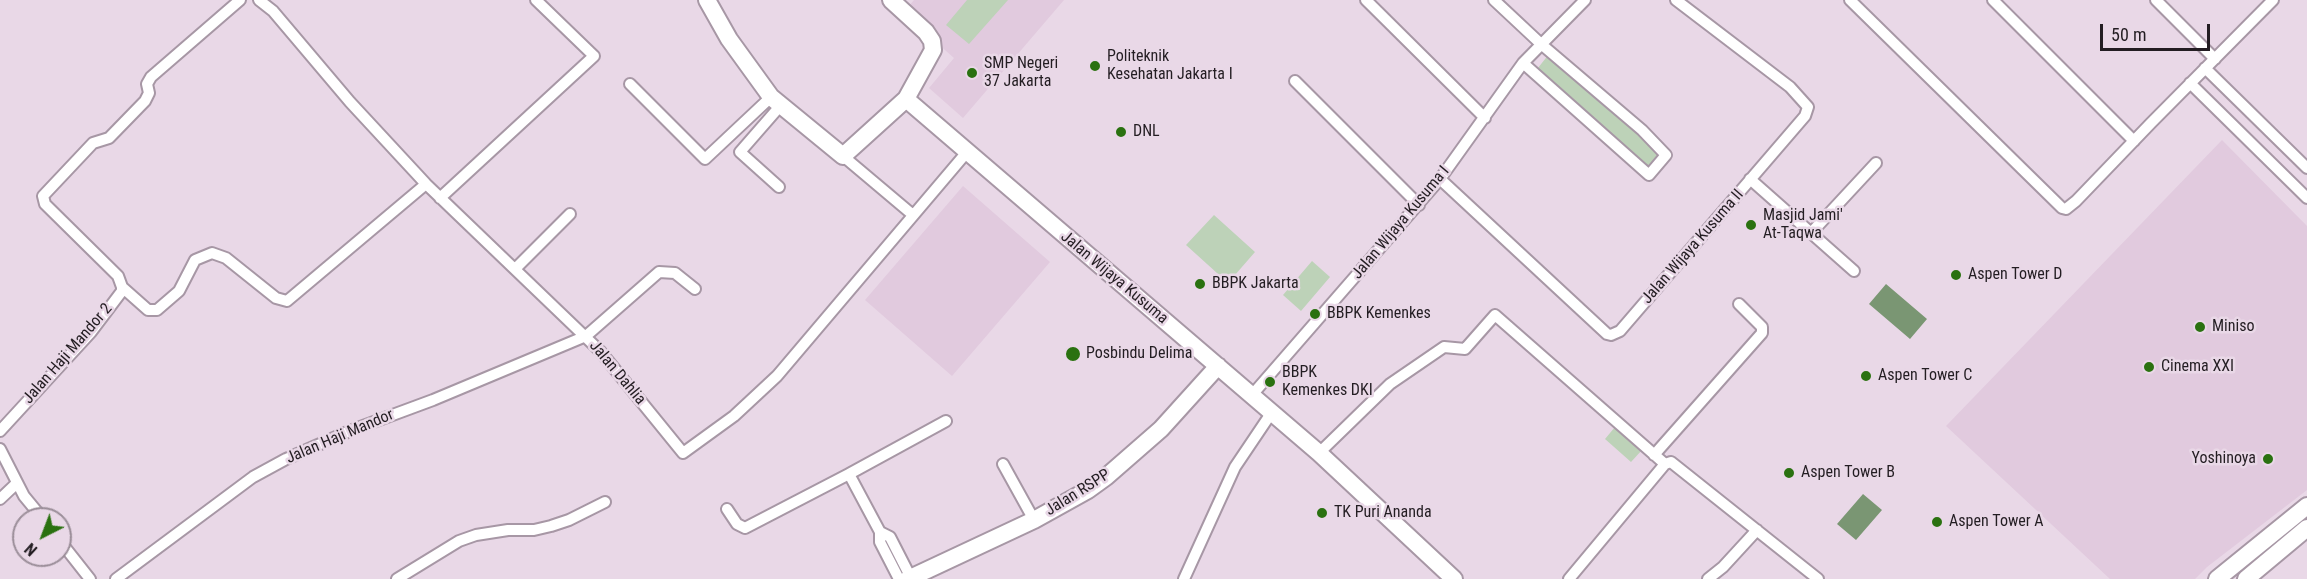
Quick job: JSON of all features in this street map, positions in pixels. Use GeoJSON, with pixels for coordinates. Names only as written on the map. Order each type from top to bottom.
{"type":"FeatureCollection","features":[{"type":"Feature","properties":{"kind":"street","name":"Jalan Haji Mandor 2"},"geometry":{"type":"LineString","coordinates":[[0,431],[91,332],[122,291],[118,276],[43,201],[43,196],[93,143],[104,140],[115,133],[148,97],[147,84],[151,77],[240,0]]}},
{"type":"Feature","properties":{"kind":"street","name":"Jalan Dahlia"},"geometry":{"type":"LineString","coordinates":[[261,0],[273,11],[350,102],[426,184],[586,336],[683,453],[734,416],[777,376],[967,152]]}},
{"type":"Feature","properties":{"kind":"street"},"geometry":{"type":"LineString","coordinates":[[440,198],[594,56],[536,0]]}},
{"type":"Feature","properties":{"kind":"street"},"geometry":{"type":"LineString","coordinates":[[707,0],[729,39],[776,101],[912,215]]}},
{"type":"Feature","properties":{"kind":"street"},"geometry":{"type":"LineString","coordinates":[[843,156],[906,99],[933,50],[932,41],[926,32],[891,0]]}},
{"type":"Feature","properties":{"kind":"street"},"geometry":{"type":"LineString","coordinates":[[1366,0],[1485,118]]}},
{"type":"Feature","properties":{"kind":"street"},"geometry":{"type":"LineString","coordinates":[[1494,0],[1541,44],[1642,130],[1666,155],[1649,175],[1523,63]]}},
{"type":"Feature","properties":{"kind":"street"},"geometry":{"type":"LineString","coordinates":[[1541,44],[1585,0]]}},
{"type":"Feature","properties":{"kind":"street","name":"Jalan Wijaya Kusuma II"},"geometry":{"type":"LineString","coordinates":[[1440,179],[1611,335],[1620,331],[1805,116],[1808,107],[1790,87],[1676,0]]}},
{"type":"Feature","properties":{"kind":"street"},"geometry":{"type":"LineString","coordinates":[[1850,0],[2062,208],[2070,207],[2273,0]]}},
{"type":"Feature","properties":{"kind":"street"},"geometry":{"type":"LineString","coordinates":[[1993,0],[2134,141]]}},
{"type":"Feature","properties":{"kind":"street"},"geometry":{"type":"LineString","coordinates":[[2156,0],[2215,59]]}},
{"type":"Feature","properties":{"kind":"street","name":"Jalan Wijaya Kusuma I"},"geometry":{"type":"LineString","coordinates":[[1252,395],[1419,205],[1485,118],[1523,63],[1541,44]]}},
{"type":"Feature","properties":{"kind":"street"},"geometry":{"type":"LineString","coordinates":[[2205,68],[2307,168]]}},
{"type":"Feature","properties":{"kind":"street"},"geometry":{"type":"LineString","coordinates":[[1294,81],[1419,205]]}},
{"type":"Feature","properties":{"kind":"street"},"geometry":{"type":"LineString","coordinates":[[2190,83],[2307,198]]}},
{"type":"Feature","properties":{"kind":"street"},"geometry":{"type":"LineString","coordinates":[[630,84],[705,159],[776,101]]}},
{"type":"Feature","properties":{"kind":"street","name":"Jalan Wijaya Kusuma"},"geometry":{"type":"LineString","coordinates":[[906,99],[1319,453],[1454,579]]}},
{"type":"Feature","properties":{"kind":"street"},"geometry":{"type":"LineString","coordinates":[[776,101],[740,152],[779,187]]}},
{"type":"Feature","properties":{"kind":"street"},"geometry":{"type":"LineString","coordinates":[[1811,233],[1876,163]]}},
{"type":"Feature","properties":{"kind":"street"},"geometry":{"type":"LineString","coordinates":[[1750,179],[1854,271]]}},
{"type":"Feature","properties":{"kind":"street"},"geometry":{"type":"LineString","coordinates":[[122,287],[148,310],[157,310],[179,291],[195,260],[213,254],[226,258],[276,298],[287,301],[426,184]]}},
{"type":"Feature","properties":{"kind":"street"},"geometry":{"type":"LineString","coordinates":[[516,268],[570,214]]}},
{"type":"Feature","properties":{"kind":"street","name":"Jalan Haji Mandor"},"geometry":{"type":"LineString","coordinates":[[116,579],[253,477],[286,459],[586,336],[658,272],[675,273],[695,289]]}},
{"type":"Feature","properties":{"kind":"street"},"geometry":{"type":"LineString","coordinates":[[1654,455],[1762,333],[1762,327],[1739,304]]}},
{"type":"Feature","properties":{"kind":"street"},"geometry":{"type":"LineString","coordinates":[[1319,453],[1390,384],[1444,346],[1465,349],[1494,316],[1497,316],[1665,464]]}},
{"type":"Feature","properties":{"kind":"street","name":"Jalan RSPP"},"geometry":{"type":"LineString","coordinates":[[906,579],[1034,520],[1088,490],[1161,429],[1218,366]]}},
{"type":"Feature","properties":{"kind":"street"},"geometry":{"type":"LineString","coordinates":[[1184,579],[1235,467],[1272,412]]}},
{"type":"Feature","properties":{"kind":"street"},"geometry":{"type":"LineString","coordinates":[[727,509],[737,524],[745,528],[946,421]]}},
{"type":"Feature","properties":{"kind":"street"},"geometry":{"type":"LineString","coordinates":[[0,449],[17,483],[34,507]]}},
{"type":"Feature","properties":{"kind":"street"},"geometry":{"type":"LineString","coordinates":[[1569,579],[1665,464],[1671,462],[1818,579]]}},
{"type":"Feature","properties":{"kind":"street"},"geometry":{"type":"LineString","coordinates":[[1003,464],[1034,520]]}},
{"type":"Feature","properties":{"kind":"street"},"geometry":{"type":"LineString","coordinates":[[849,474],[880,532],[890,537],[906,579]]}},
{"type":"Feature","properties":{"kind":"street"},"geometry":{"type":"LineString","coordinates":[[0,499],[17,483]]}},
{"type":"Feature","properties":{"kind":"street"},"geometry":{"type":"LineString","coordinates":[[397,579],[459,541],[476,535],[508,530],[534,530],[551,526],[569,520],[604,502]]}},
{"type":"Feature","properties":{"kind":"street"},"geometry":{"type":"LineString","coordinates":[[2217,579],[2307,506]]}},
{"type":"Feature","properties":{"kind":"street"},"geometry":{"type":"LineString","coordinates":[[2246,579],[2307,528]]}},
{"type":"Feature","properties":{"kind":"street"},"geometry":{"type":"LineString","coordinates":[[1708,579],[1723,567],[1757,530]]}},
{"type":"Feature","properties":{"kind":"street"},"geometry":{"type":"LineString","coordinates":[[72,556],[90,579]]}},
{"type":"Feature","properties":{"kind":"shaded area","name":"SMP Negeri 37 Jakarta"},"geometry":{"type":"Polygon","coordinates":[[[914,0],[1064,0],[963,118],[929,88],[954,58],[903,13],[914,0]]]}},
{"type":"Feature","properties":{"kind":"shaded area"},"geometry":{"type":"Polygon","coordinates":[[[967,0],[1008,0],[969,44],[946,25],[967,0]]]}},
{"type":"Feature","properties":{"kind":"shaded area"},"geometry":{"type":"Polygon","coordinates":[[[1549,54],[1666,155],[1649,175],[1534,73],[1549,54]]]}},
{"type":"Feature","properties":{"kind":"shaded area"},"geometry":{"type":"Polygon","coordinates":[[[2222,140],[2307,226],[2307,490],[2207,567],[2195,579],[2110,579],[1946,426],[2222,140]]]}},
{"type":"Feature","properties":{"kind":"shaded area"},"geometry":{"type":"Polygon","coordinates":[[[963,186],[1050,262],[952,376],[865,300],[963,186]]]}},
{"type":"Feature","properties":{"kind":"shaded area"},"geometry":{"type":"Polygon","coordinates":[[[1214,215],[1255,252],[1228,283],[1186,245],[1214,215]]]}},
{"type":"Feature","properties":{"kind":"shaded area"},"geometry":{"type":"Polygon","coordinates":[[[1312,261],[1330,277],[1301,311],[1283,295],[1312,261]]]}},
{"type":"Feature","properties":{"kind":"shaded area"},"geometry":{"type":"Polygon","coordinates":[[[1886,284],[1927,319],[1910,339],[1869,304],[1886,284]]]}},
{"type":"Feature","properties":{"kind":"shaded area"},"geometry":{"type":"Polygon","coordinates":[[[1615,427],[1642,450],[1631,462],[1605,439],[1615,427]]]}},
{"type":"Feature","properties":{"kind":"shaded area"},"geometry":{"type":"Polygon","coordinates":[[[1863,494],[1882,510],[1856,540],[1837,524],[1863,494]]]}},
{"type":"Feature","properties":{"kind":"place","name":"Politeknik Kesehatan Jakarta I"},"geometry":{"type":"Point","coordinates":[1095,66]}},
{"type":"Feature","properties":{"kind":"place","name":"SMP Negeri 37 Jakarta"},"geometry":{"type":"Point","coordinates":[972,73]}},
{"type":"Feature","properties":{"kind":"place","name":"DNL"},"geometry":{"type":"Point","coordinates":[1121,132]}},
{"type":"Feature","properties":{"kind":"place","name":"Masjid Jami' At-Taqwa"},"geometry":{"type":"Point","coordinates":[1751,225]}},
{"type":"Feature","properties":{"kind":"place","name":"Aspen Tower D"},"geometry":{"type":"Point","coordinates":[1956,275]}},
{"type":"Feature","properties":{"kind":"place","name":"BBPK Jakarta"},"geometry":{"type":"Point","coordinates":[1200,284]}},
{"type":"Feature","properties":{"kind":"place","name":"BBPK Kemenkes"},"geometry":{"type":"Point","coordinates":[1315,314]}},
{"type":"Feature","properties":{"kind":"place","name":"Miniso"},"geometry":{"type":"Point","coordinates":[2200,327]}},
{"type":"Feature","properties":{"kind":"place","name":"Posbindu Delima"},"geometry":{"type":"Point","coordinates":[1073,354]}},
{"type":"Feature","properties":{"kind":"place","name":"Cinema XXI"},"geometry":{"type":"Point","coordinates":[2149,367]}},
{"type":"Feature","properties":{"kind":"place","name":"Aspen Tower C"},"geometry":{"type":"Point","coordinates":[1866,376]}},
{"type":"Feature","properties":{"kind":"place","name":"BBPK Kemenkes DKI"},"geometry":{"type":"Point","coordinates":[1270,382]}},
{"type":"Feature","properties":{"kind":"place","name":"Yoshinoya"},"geometry":{"type":"Point","coordinates":[2268,459]}},
{"type":"Feature","properties":{"kind":"place","name":"Aspen Tower B"},"geometry":{"type":"Point","coordinates":[1789,473]}},
{"type":"Feature","properties":{"kind":"place","name":"TK Puri Ananda"},"geometry":{"type":"Point","coordinates":[1322,513]}},
{"type":"Feature","properties":{"kind":"place","name":"Aspen Tower A"},"geometry":{"type":"Point","coordinates":[1937,522]}}]}
